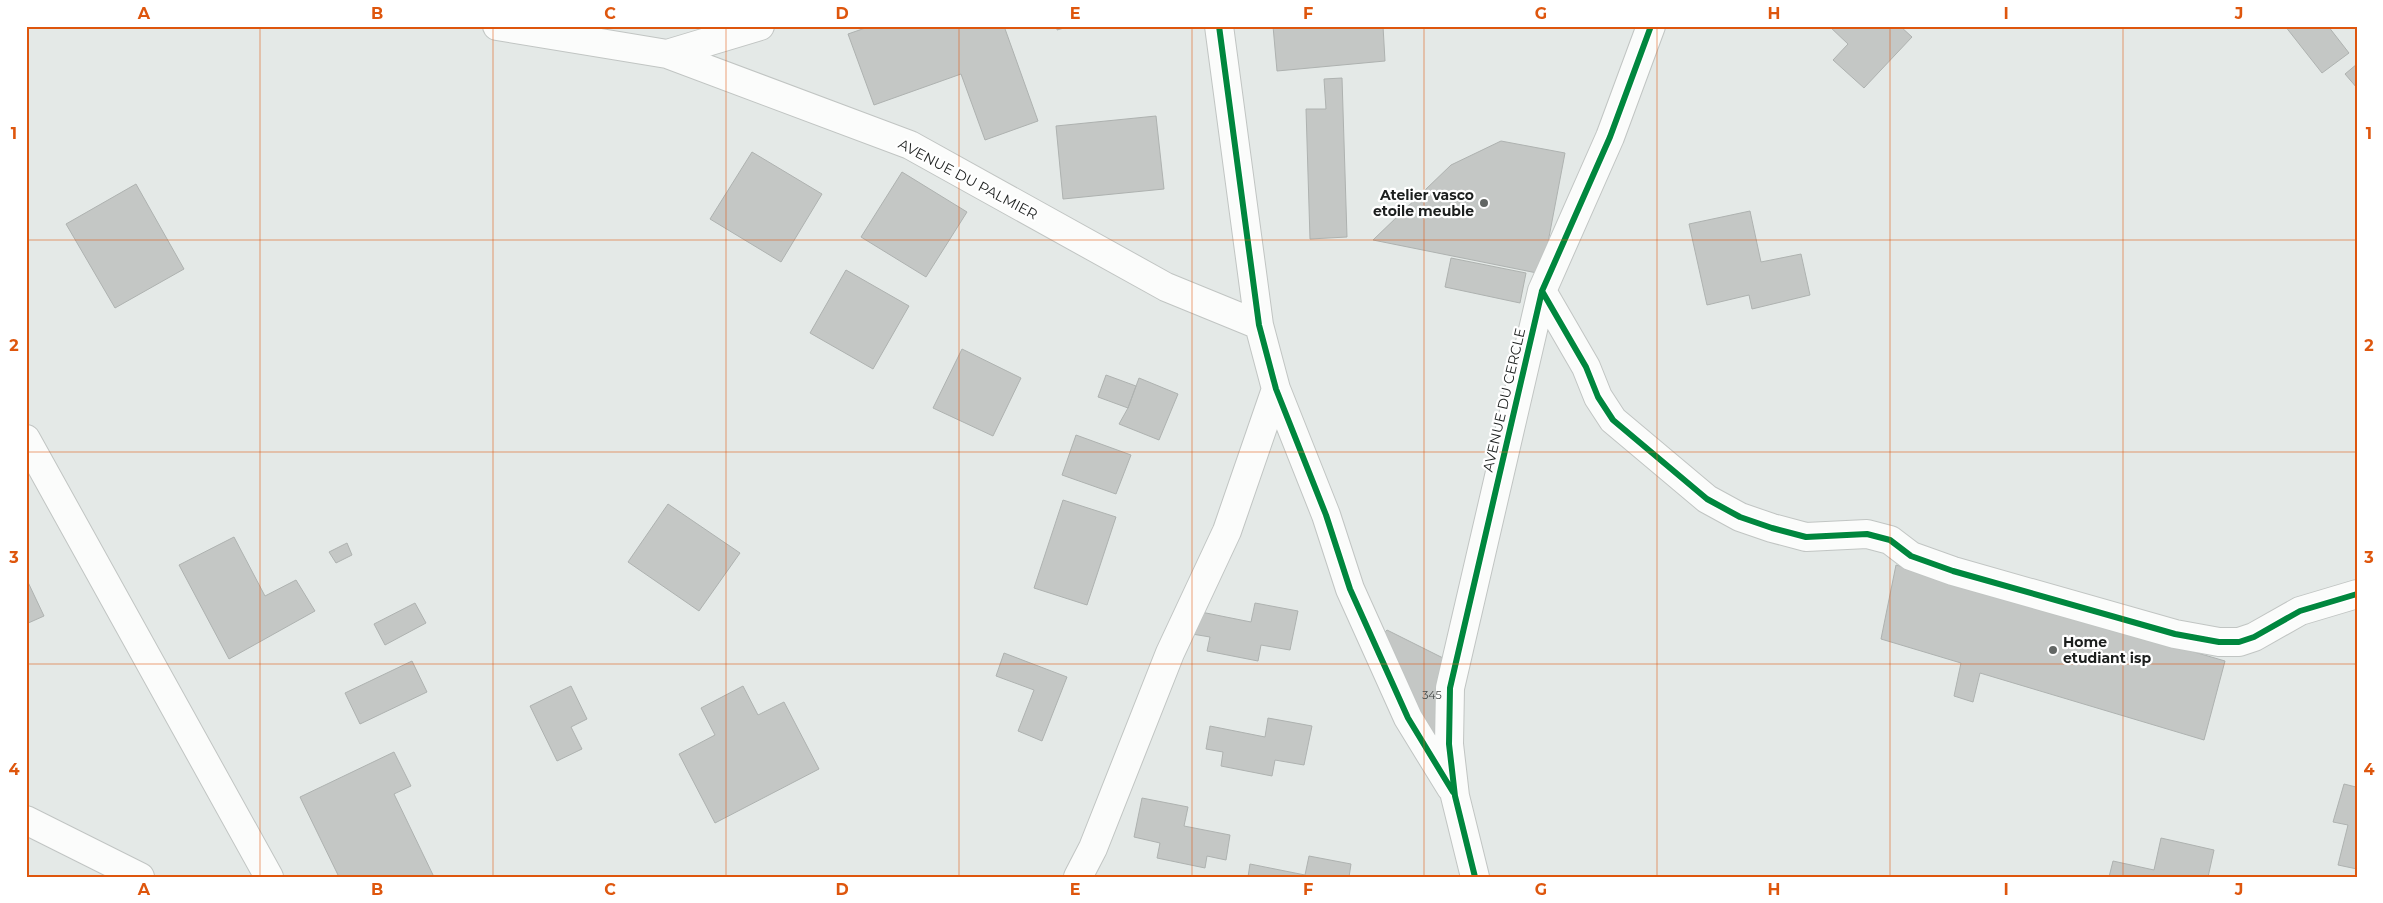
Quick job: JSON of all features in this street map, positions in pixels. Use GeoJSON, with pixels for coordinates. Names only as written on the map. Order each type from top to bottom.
{"type":"FeatureCollection","features":[{"type":"Feature","properties":{"kind":"street"},"geometry":{"type":"LineString","coordinates":[[497,26],[666,54],[760,26]]}},
{"type":"Feature","properties":{"kind":"street"},"geometry":{"type":"LineString","coordinates":[[1219,26],[1259,325],[1276,389],[1326,515],[1350,589],[1408,718],[1455,796],[1475,877]]}},
{"type":"Feature","properties":{"kind":"street","name":"AVENUE DU CERCLE"},"geometry":{"type":"LineString","coordinates":[[1455,796],[1449,744],[1450,688],[1542,291],[1610,137],[1651,26]]}},
{"type":"Feature","properties":{"kind":"street","name":"AVENUE DU PALMIER"},"geometry":{"type":"LineString","coordinates":[[666,54],[910,145],[1166,288],[1259,325]]}},
{"type":"Feature","properties":{"kind":"street"},"geometry":{"type":"LineString","coordinates":[[1542,291],[1586,367],[1598,397],[1613,420],[1707,498],[1740,517],[1806,537],[1867,534],[1890,540],[1911,556],[1953,571],[2165,631],[2218,642],[2239,642],[2254,637],[2300,611],[2357,594]]}},
{"type":"Feature","properties":{"kind":"street"},"geometry":{"type":"LineString","coordinates":[[1078,877],[1093,848],[1170,653],[1227,531],[1276,389]]}},
{"type":"Feature","properties":{"kind":"street"},"geometry":{"type":"LineString","coordinates":[[26,439],[269,877]]}},
{"type":"Feature","properties":{"kind":"street"},"geometry":{"type":"LineString","coordinates":[[26,820],[140,877]]}},
{"type":"Feature","properties":{"kind":"building"},"geometry":{"type":"Polygon","coordinates":[[[871,26],[1004,26],[1038,121],[985,140],[961,74],[874,105],[848,34],[871,26]]]}},
{"type":"Feature","properties":{"kind":"building"},"geometry":{"type":"Polygon","coordinates":[[[1057,26],[1071,26],[1057,30],[1057,26]]]}},
{"type":"Feature","properties":{"kind":"building"},"geometry":{"type":"Polygon","coordinates":[[[1273,26],[1383,26],[1385,61],[1277,71],[1273,26]]]}},
{"type":"Feature","properties":{"kind":"building"},"geometry":{"type":"Polygon","coordinates":[[[1829,26],[1900,26],[1912,37],[1864,88],[1833,60],[1848,44],[1829,26]]]}},
{"type":"Feature","properties":{"kind":"building"},"geometry":{"type":"Polygon","coordinates":[[[2285,26],[2328,26],[2349,53],[2322,73],[2285,26]]]}},
{"type":"Feature","properties":{"kind":"building"},"geometry":{"type":"Polygon","coordinates":[[[2357,64],[2357,88],[2345,74],[2357,64]]]}},
{"type":"Feature","properties":{"kind":"building"},"geometry":{"type":"Polygon","coordinates":[[[1342,78],[1347,237],[1310,239],[1306,109],[1326,109],[1324,79],[1342,78]]]}},
{"type":"Feature","properties":{"kind":"building"},"geometry":{"type":"Polygon","coordinates":[[[1156,116],[1164,189],[1063,199],[1056,126],[1156,116]]]}},
{"type":"Feature","properties":{"kind":"building","name":"Atelier vasco etoile meuble"},"geometry":{"type":"Polygon","coordinates":[[[1501,141],[1565,153],[1542,274],[1373,240],[1451,165],[1501,141]]]}},
{"type":"Feature","properties":{"kind":"building"},"geometry":{"type":"Polygon","coordinates":[[[752,152],[822,194],[781,262],[710,219],[752,152]]]}},
{"type":"Feature","properties":{"kind":"building"},"geometry":{"type":"Polygon","coordinates":[[[902,172],[967,212],[926,277],[861,237],[902,172]]]}},
{"type":"Feature","properties":{"kind":"building"},"geometry":{"type":"Polygon","coordinates":[[[136,184],[184,269],[115,308],[66,224],[136,184]]]}},
{"type":"Feature","properties":{"kind":"building"},"geometry":{"type":"Polygon","coordinates":[[[1750,211],[1761,262],[1801,254],[1810,295],[1752,309],[1749,295],[1707,305],[1689,224],[1750,211]]]}},
{"type":"Feature","properties":{"kind":"building"},"geometry":{"type":"Polygon","coordinates":[[[1451,258],[1526,273],[1520,303],[1445,287],[1451,258]]]}},
{"type":"Feature","properties":{"kind":"building"},"geometry":{"type":"Polygon","coordinates":[[[846,270],[909,306],[873,369],[810,333],[846,270]]]}},
{"type":"Feature","properties":{"kind":"building"},"geometry":{"type":"Polygon","coordinates":[[[962,349],[1021,378],[993,436],[933,408],[962,349]]]}},
{"type":"Feature","properties":{"kind":"building"},"geometry":{"type":"Polygon","coordinates":[[[1106,375],[1136,386],[1128,408],[1098,397],[1106,375]]]}},
{"type":"Feature","properties":{"kind":"building"},"geometry":{"type":"Polygon","coordinates":[[[1139,378],[1178,394],[1159,440],[1119,424],[1128,408],[1139,378]]]}},
{"type":"Feature","properties":{"kind":"building"},"geometry":{"type":"Polygon","coordinates":[[[1076,435],[1131,455],[1116,494],[1062,475],[1076,435]]]}},
{"type":"Feature","properties":{"kind":"building"},"geometry":{"type":"Polygon","coordinates":[[[1063,500],[1116,517],[1087,605],[1034,588],[1063,500]]]}},
{"type":"Feature","properties":{"kind":"building"},"geometry":{"type":"Polygon","coordinates":[[[668,504],[740,553],[699,611],[628,562],[668,504]]]}},
{"type":"Feature","properties":{"kind":"building"},"geometry":{"type":"Polygon","coordinates":[[[234,537],[265,596],[296,580],[315,611],[229,659],[179,565],[234,537]]]}},
{"type":"Feature","properties":{"kind":"building"},"geometry":{"type":"Polygon","coordinates":[[[347,543],[352,555],[336,563],[329,552],[347,543]]]}},
{"type":"Feature","properties":{"kind":"building","name":"Home etudiant isp"},"geometry":{"type":"Polygon","coordinates":[[[1896,565],[2225,661],[2204,740],[1980,673],[1973,702],[1954,696],[1961,663],[1881,639],[1896,565]]]}},
{"type":"Feature","properties":{"kind":"building"},"geometry":{"type":"Polygon","coordinates":[[[26,578],[44,616],[26,624],[26,578]]]}},
{"type":"Feature","properties":{"kind":"building"},"geometry":{"type":"Polygon","coordinates":[[[415,603],[426,623],[385,645],[374,624],[415,603]]]}},
{"type":"Feature","properties":{"kind":"building"},"geometry":{"type":"Polygon","coordinates":[[[1255,603],[1298,611],[1290,650],[1261,645],[1258,661],[1207,651],[1210,637],[1192,634],[1196,611],[1251,622],[1255,603]]]}},
{"type":"Feature","properties":{"kind":"building"},"geometry":{"type":"Polygon","coordinates":[[[1387,630],[1453,663],[1445,727],[1431,741],[1379,638],[1387,630]]]}},
{"type":"Feature","properties":{"kind":"building"},"geometry":{"type":"Polygon","coordinates":[[[1004,653],[1067,677],[1042,741],[1018,731],[1034,690],[996,676],[1004,653]]]}},
{"type":"Feature","properties":{"kind":"building"},"geometry":{"type":"Polygon","coordinates":[[[412,661],[427,692],[360,724],[345,693],[412,661]]]}},
{"type":"Feature","properties":{"kind":"building"},"geometry":{"type":"Polygon","coordinates":[[[571,686],[587,719],[571,727],[582,749],[557,761],[530,706],[571,686]]]}},
{"type":"Feature","properties":{"kind":"building"},"geometry":{"type":"Polygon","coordinates":[[[743,686],[758,715],[784,702],[819,769],[715,823],[679,754],[715,735],[701,708],[743,686]]]}},
{"type":"Feature","properties":{"kind":"building"},"geometry":{"type":"Polygon","coordinates":[[[1268,718],[1312,726],[1304,765],[1275,760],[1272,776],[1221,766],[1223,752],[1206,749],[1210,726],[1265,737],[1268,718]]]}},
{"type":"Feature","properties":{"kind":"building"},"geometry":{"type":"Polygon","coordinates":[[[394,752],[411,786],[394,794],[434,877],[339,877],[300,797],[394,752]]]}},
{"type":"Feature","properties":{"kind":"building"},"geometry":{"type":"Polygon","coordinates":[[[2344,784],[2356,787],[2357,784],[2357,869],[2338,865],[2348,825],[2333,822],[2344,784]]]}},
{"type":"Feature","properties":{"kind":"building"},"geometry":{"type":"Polygon","coordinates":[[[1142,798],[1188,807],[1184,826],[1230,835],[1226,860],[1207,856],[1205,868],[1157,858],[1160,843],[1134,837],[1142,798]]]}},
{"type":"Feature","properties":{"kind":"building"},"geometry":{"type":"Polygon","coordinates":[[[2161,838],[2214,850],[2208,877],[2109,877],[2113,861],[2154,870],[2161,838]]]}},
{"type":"Feature","properties":{"kind":"building"},"geometry":{"type":"Polygon","coordinates":[[[1309,856],[1351,864],[1349,877],[1248,877],[1250,864],[1305,875],[1309,856]]]}},
{"type":"Feature","properties":{"kind":"cycle path"},"geometry":{"type":"LineString","coordinates":[[1219,26],[1259,325],[1276,389],[1326,515],[1350,589],[1408,718],[1453,792]]}},
{"type":"Feature","properties":{"kind":"cycle path"},"geometry":{"type":"LineString","coordinates":[[1475,877],[1455,796],[1449,744],[1450,688],[1542,291],[1610,137],[1651,26]]}},
{"type":"Feature","properties":{"kind":"cycle path"},"geometry":{"type":"LineString","coordinates":[[1542,291],[1586,367],[1598,397],[1613,420],[1707,499],[1740,517],[1806,537],[1867,534],[1890,540],[1911,556],[1953,571],[2175,634],[2219,642],[2239,642],[2254,637],[2300,611],[2357,594]]}},
{"type":"Feature","properties":{"kind":"place","name":"Atelier vasco etoile meuble"},"geometry":{"type":"Point","coordinates":[1484,203]}},
{"type":"Feature","properties":{"kind":"place","name":"Home etudiant isp"},"geometry":{"type":"Point","coordinates":[2053,650]}}]}
